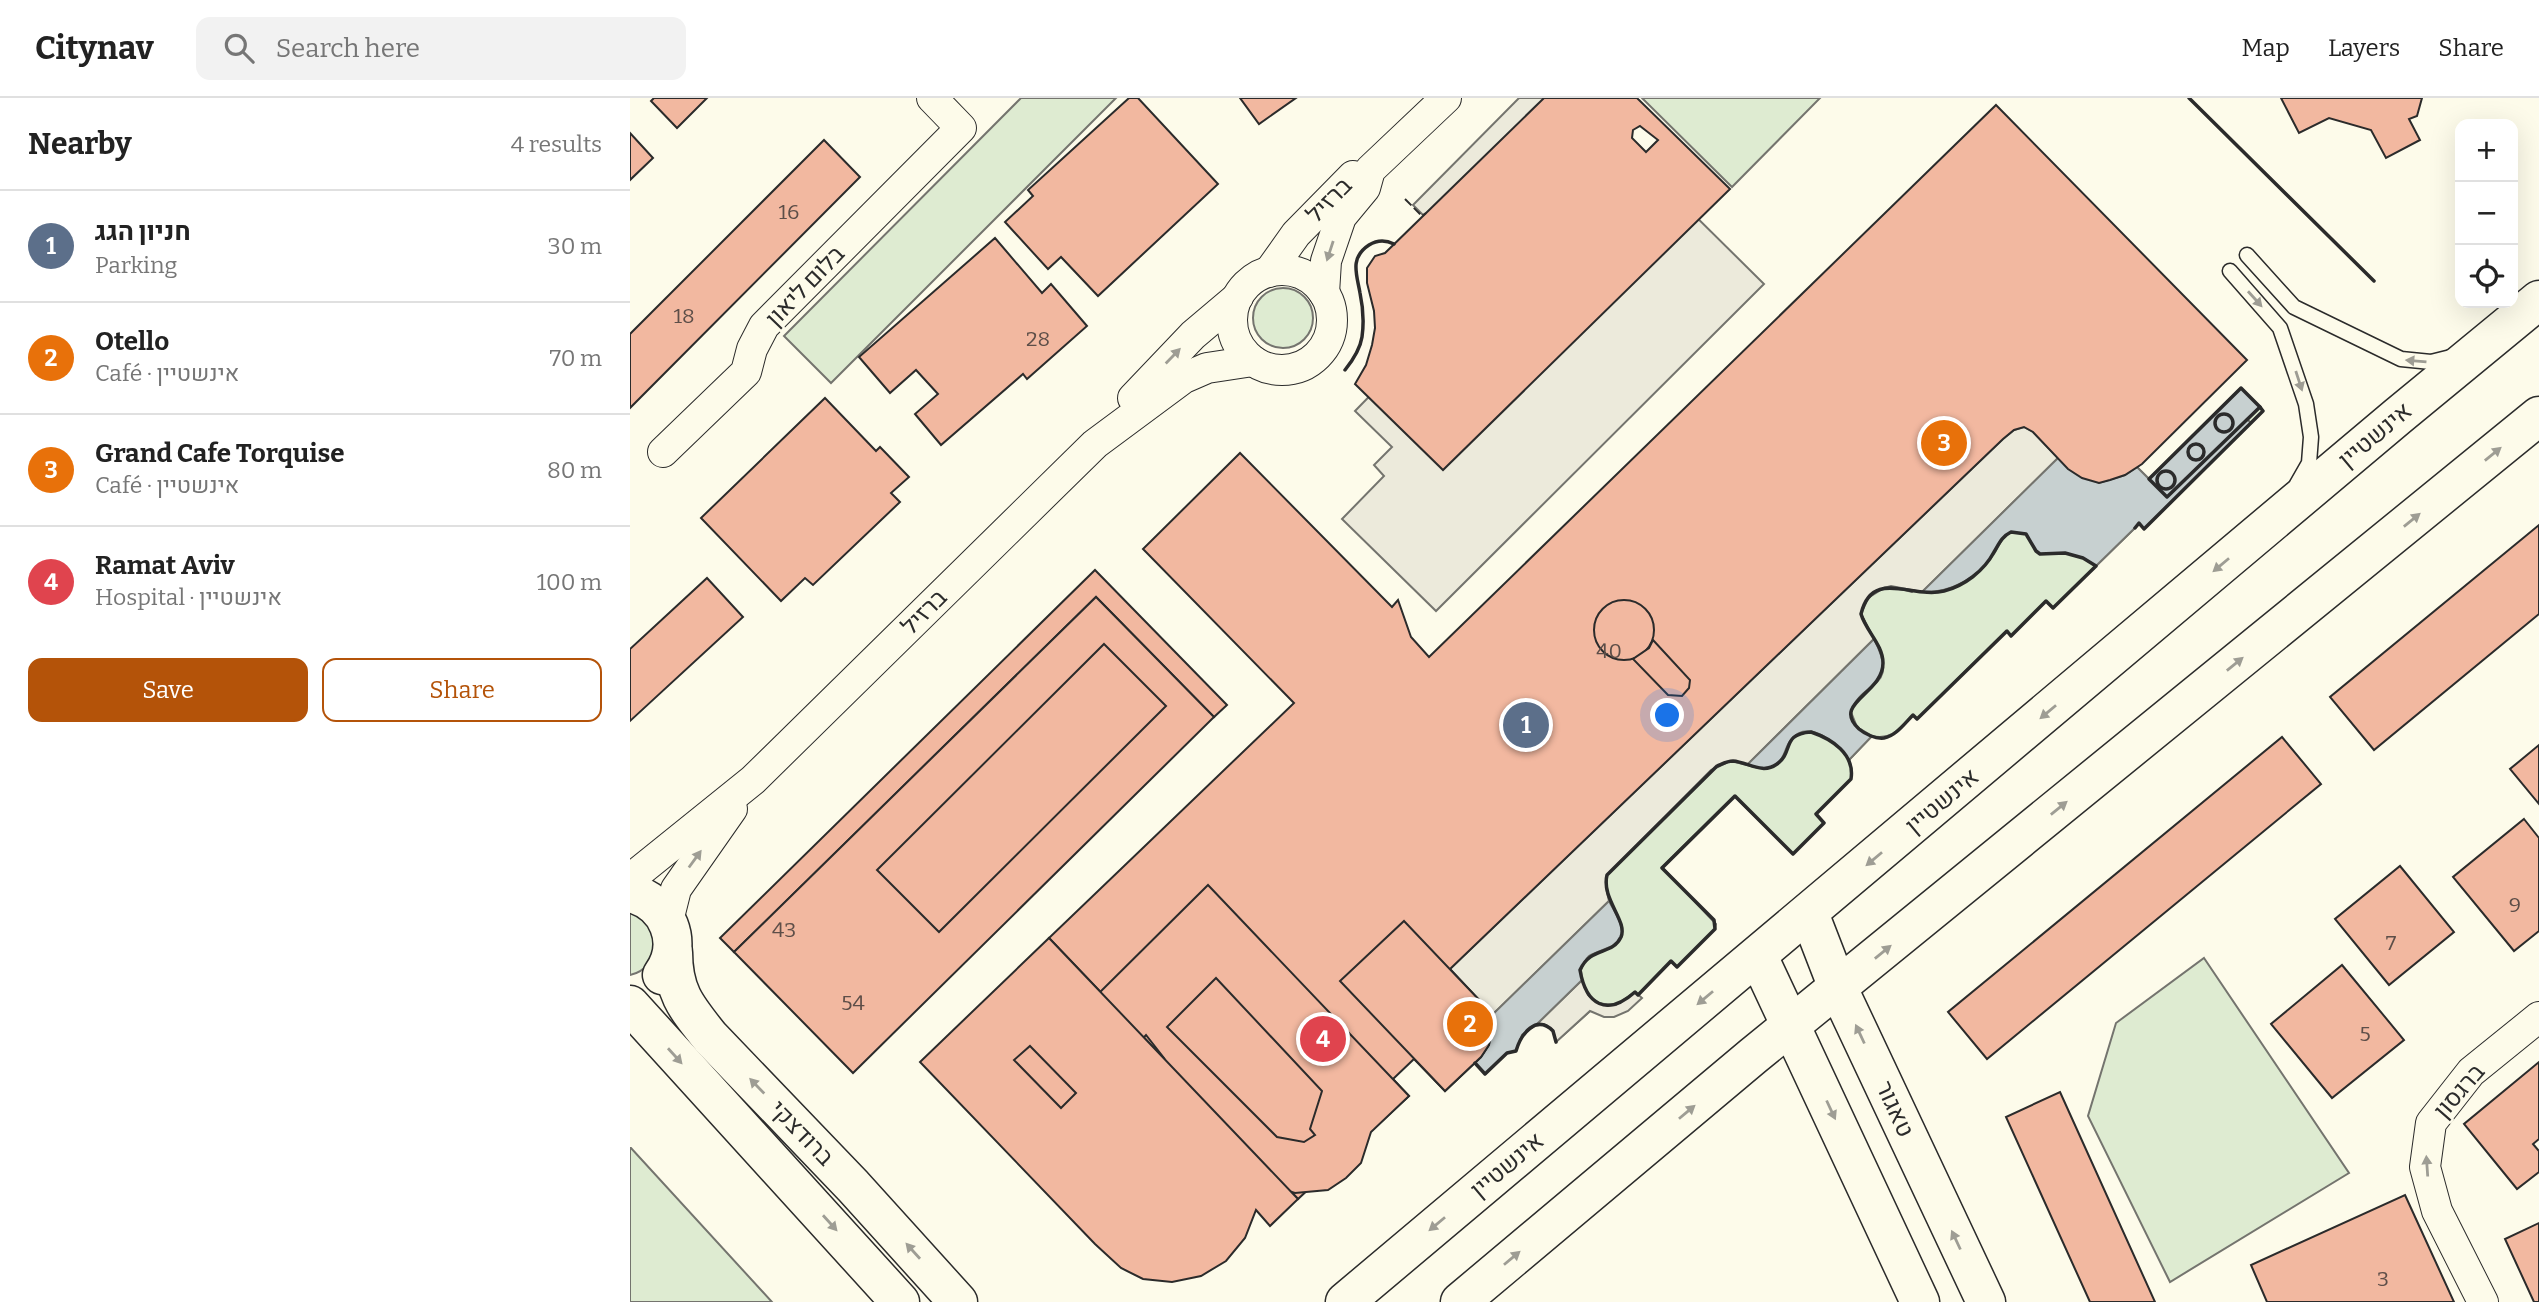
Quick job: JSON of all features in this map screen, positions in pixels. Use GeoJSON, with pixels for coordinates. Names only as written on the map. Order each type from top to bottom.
{"type":"FeatureCollection","features":[{"type":"Feature","properties":{"kind":"street","name":"בלום ליאון"},"geometry":{"type":"LineString","coordinates":[[663,452],[747,372],[752,349],[764,326],[961,128],[932,98]]}},
{"type":"Feature","properties":{"kind":"street","name":"ברזיל"},"geometry":{"type":"LineString","coordinates":[[1324,293],[1326,261],[1341,217],[1364,188],[1370,170],[1446,98]]}},
{"type":"Feature","properties":{"kind":"street","name":"ברזיל"},"geometry":{"type":"LineString","coordinates":[[1269,272],[1296,234],[1355,174],[1370,170]]}},
{"type":"Feature","properties":{"kind":"street"},"geometry":{"type":"LineString","coordinates":[[1284,270],[1300,273],[1313,281],[1324,293],[1331,308],[1332,324],[1320,353],[1307,363],[1292,369],[1276,370],[1253,361],[1243,351],[1236,339],[1233,318],[1238,297],[1246,286],[1269,272],[1284,270]]}},
{"type":"Feature","properties":{"kind":"street","name":"ברזיל"},"geometry":{"type":"LineString","coordinates":[[1095,444],[1113,418],[1184,344],[1238,297]]}},
{"type":"Feature","properties":{"kind":"street","name":"אינשטיין"},"geometry":{"type":"LineString","coordinates":[[1345,1302],[2539,300]]}},
{"type":"Feature","properties":{"kind":"street","name":"ברזיל"},"geometry":{"type":"LineString","coordinates":[[630,880],[752,780],[1095,444],[1184,378],[1207,368],[1253,361]]}},
{"type":"Feature","properties":{"kind":"street"},"geometry":{"type":"LineString","coordinates":[[1462,1301],[1753,1056],[2539,416]]}},
{"type":"Feature","properties":{"kind":"street","name":"ברזיל"},"geometry":{"type":"LineString","coordinates":[[670,936],[676,889],[752,780]]}},
{"type":"Feature","properties":{"kind":"street"},"geometry":{"type":"LineString","coordinates":[[630,893],[643,896],[657,907],[670,936],[667,967],[658,980],[645,989],[630,994]]}},
{"type":"Feature","properties":{"kind":"street","name":"טאגור"},"geometry":{"type":"LineString","coordinates":[[1809,913],[1838,988],[1986,1302]]}},
{"type":"Feature","properties":{"kind":"street","name":"ברודצקי"},"geometry":{"type":"LineString","coordinates":[[670,936],[673,975],[690,1012],[710,1037],[853,1186],[958,1302]]}},
{"type":"Feature","properties":{"kind":"street"},"geometry":{"type":"LineString","coordinates":[[1758,956],[1920,1302]]}},
{"type":"Feature","properties":{"kind":"street","name":"ברודצקי"},"geometry":{"type":"LineString","coordinates":[[630,1005],[901,1302]]}},
{"type":"Feature","properties":{"kind":"street","name":"ברגסון"},"geometry":{"type":"LineString","coordinates":[[2483,1302],[2437,1211],[2425,1167],[2431,1123],[2471,1072],[2539,1017]]}},
{"type":"Feature","properties":{"kind":"lane"},"geometry":{"type":"LineString","coordinates":[[2247,255],[2294,307],[2401,359],[2431,362],[2476,351]]}},
{"type":"Feature","properties":{"kind":"lane"},"geometry":{"type":"LineString","coordinates":[[2230,271],[2280,328],[2306,404],[2311,437],[2309,463],[2274,521]]}},
{"type":"Feature","properties":{"kind":"green space"},"geometry":{"type":"Polygon","coordinates":[[[1021,98],[1116,98],[831,383],[784,336],[1021,98]]]}},
{"type":"Feature","properties":{"kind":"green space"},"geometry":{"type":"Polygon","coordinates":[[[1642,98],[1820,98],[1732,187],[1642,98]]]}},
{"type":"Feature","properties":{"kind":"green space"},"geometry":{"type":"Polygon","coordinates":[[[1283,288],[1300,293],[1308,301],[1313,318],[1308,335],[1300,343],[1283,348],[1266,343],[1258,335],[1253,318],[1258,301],[1266,293],[1283,288]]]}},
{"type":"Feature","properties":{"kind":"green space"},"geometry":{"type":"Polygon","coordinates":[[[2241,388],[2263,411],[2144,529],[2139,524],[2053,608],[2046,601],[2011,636],[2006,631],[1917,719],[1913,715],[1899,729],[1885,737],[1872,736],[1849,760],[1851,779],[1816,814],[1824,823],[1793,854],[1734,796],[1662,867],[1716,924],[1715,929],[1677,967],[1671,962],[1638,995],[1635,992],[1616,1006],[1599,1003],[1556,1042],[1553,1030],[1541,1024],[1535,1025],[1525,1033],[1516,1051],[1507,1053],[1485,1074],[1475,1063],[1484,1053],[1488,1042],[1489,1018],[1607,895],[1607,875],[1711,770],[1730,761],[1738,762],[1874,639],[1861,614],[1864,604],[1874,592],[1895,588],[1912,592],[2058,458],[2099,483],[2125,475],[2137,467],[2149,479],[2241,388]]]}},
{"type":"Feature","properties":{"kind":"green space"},"geometry":{"type":"Polygon","coordinates":[[[630,912],[648,925],[654,945],[648,964],[641,971],[630,975],[630,912]]]}},
{"type":"Feature","properties":{"kind":"green space"},"geometry":{"type":"Polygon","coordinates":[[[2204,958],[2349,1173],[2170,1282],[2088,1116],[2116,1023],[2204,958]]]}},
{"type":"Feature","properties":{"kind":"green space"},"geometry":{"type":"Polygon","coordinates":[[[631,1148],[772,1302],[630,1302],[631,1148]]]}},
{"type":"Feature","properties":{"kind":"shaded area"},"geometry":{"type":"Polygon","coordinates":[[[1519,98],[1576,98],[1764,284],[1436,611],[1342,519],[1384,476],[1374,465],[1392,447],[1355,411],[1394,371],[1475,267],[1413,205],[1519,98]]]}},
{"type":"Feature","properties":{"kind":"shaded area"},"geometry":{"type":"Polygon","coordinates":[[[2241,388],[2260,407],[2247,419],[2251,423],[2144,529],[2139,524],[2096,566],[2083,558],[2065,553],[2040,554],[2026,534],[2011,532],[2003,539],[1988,563],[1972,577],[1943,590],[1922,592],[2058,458],[2099,483],[2125,475],[2137,467],[2149,479],[2241,388]]]}},
{"type":"Feature","properties":{"kind":"shaded area"},"geometry":{"type":"Polygon","coordinates":[[[2024,427],[2033,432],[2058,458],[1922,592],[1891,586],[1868,598],[1861,614],[1874,639],[1747,765],[1730,761],[1711,770],[1607,875],[1609,901],[1489,1018],[1450,969],[2003,439],[2014,430],[2024,427]]]}},
{"type":"Feature","properties":{"kind":"shaded area"},"geometry":{"type":"Polygon","coordinates":[[[1874,639],[1881,656],[1881,676],[1856,702],[1851,712],[1857,727],[1872,736],[1849,760],[1830,740],[1806,731],[1791,740],[1782,758],[1774,766],[1763,768],[1747,765],[1874,639]]]}},
{"type":"Feature","properties":{"kind":"shaded area"},"geometry":{"type":"Polygon","coordinates":[[[1609,901],[1620,923],[1620,939],[1612,946],[1589,956],[1581,970],[1582,980],[1522,1035],[1516,1051],[1507,1053],[1485,1074],[1475,1063],[1484,1053],[1488,1042],[1489,1018],[1609,901]]]}},
{"type":"Feature","properties":{"kind":"shaded area"},"geometry":{"type":"Polygon","coordinates":[[[1582,980],[1588,995],[1608,1006],[1616,1005],[1635,992],[1642,998],[1628,1011],[1614,1017],[1604,1017],[1590,1011],[1556,1042],[1553,1030],[1544,1024],[1537,1024],[1582,980]]]}},
{"type":"Feature","properties":{"kind":"building"},"geometry":{"type":"Polygon","coordinates":[[[654,98],[707,98],[677,128],[651,101],[654,98]]]}},
{"type":"Feature","properties":{"kind":"building"},"geometry":{"type":"Polygon","coordinates":[[[1129,98],[1138,98],[1218,184],[1098,296],[1061,257],[1048,269],[1005,222],[1033,196],[1028,190],[1129,98]]]}},
{"type":"Feature","properties":{"kind":"building"},"geometry":{"type":"Polygon","coordinates":[[[1240,98],[1296,98],[1259,124],[1240,98]]]}},
{"type":"Feature","properties":{"kind":"building"},"geometry":{"type":"Polygon","coordinates":[[[1544,98],[1637,98],[1730,189],[1443,470],[1355,384],[1366,365],[1375,328],[1367,268],[1375,256],[1385,253],[1544,98]],[[1640,126],[1633,130],[1632,138],[1646,152],[1658,140],[1640,126]]]}},
{"type":"Feature","properties":{"kind":"building"},"geometry":{"type":"Polygon","coordinates":[[[2281,98],[2422,98],[2417,116],[2409,119],[2420,140],[2386,158],[2371,130],[2329,118],[2299,133],[2281,98]]]}},
{"type":"Feature","properties":{"kind":"building"},"geometry":{"type":"Polygon","coordinates":[[[1996,105],[2247,360],[2142,464],[2125,475],[2110,480],[2099,483],[2082,478],[2068,469],[2033,432],[2024,427],[2014,430],[2003,439],[1450,969],[1484,1005],[1491,1032],[1489,1045],[1481,1057],[1445,1091],[1414,1059],[1393,1079],[1409,1096],[1298,1199],[1049,938],[1294,703],[1143,549],[1240,453],[1392,607],[1398,600],[1411,637],[1429,657],[1996,105]]]}},
{"type":"Feature","properties":{"kind":"building"},"geometry":{"type":"Polygon","coordinates":[[[630,133],[653,158],[630,180],[630,133]]]}},
{"type":"Feature","properties":{"kind":"building"},"geometry":{"type":"Polygon","coordinates":[[[824,140],[860,177],[630,408],[630,334],[824,140]]]}},
{"type":"Feature","properties":{"kind":"building"},"geometry":{"type":"Polygon","coordinates":[[[995,238],[1042,293],[1051,284],[1087,326],[1027,379],[1023,374],[941,445],[915,414],[938,394],[916,370],[890,393],[859,357],[995,238]]]}},
{"type":"Feature","properties":{"kind":"building"},"geometry":{"type":"Polygon","coordinates":[[[825,398],[876,451],[880,447],[909,477],[891,493],[900,502],[813,585],[805,578],[781,601],[701,518],[825,398]]]}},
{"type":"Feature","properties":{"kind":"building"},"geometry":{"type":"Polygon","coordinates":[[[2539,525],[2539,614],[2374,750],[2330,697],[2539,525]]]}},
{"type":"Feature","properties":{"kind":"building"},"geometry":{"type":"Polygon","coordinates":[[[1095,570],[1227,705],[1214,717],[1096,597],[734,952],[720,938],[1095,570]]]}},
{"type":"Feature","properties":{"kind":"building"},"geometry":{"type":"Polygon","coordinates":[[[707,578],[743,617],[630,721],[630,649],[707,578]]]}},
{"type":"Feature","properties":{"kind":"building"},"geometry":{"type":"Polygon","coordinates":[[[1096,597],[1214,717],[853,1073],[734,952],[1096,597]]]}},
{"type":"Feature","properties":{"kind":"building"},"geometry":{"type":"Polygon","coordinates":[[[1618,600],[1630,600],[1649,613],[1654,630],[1652,642],[1641,655],[1630,660],[1618,660],[1599,647],[1594,636],[1594,624],[1607,605],[1618,600]]]}},
{"type":"Feature","properties":{"kind":"building"},"geometry":{"type":"Polygon","coordinates":[[[1653,640],[1690,680],[1689,688],[1682,696],[1668,695],[1633,659],[1649,648],[1653,640]]]}},
{"type":"Feature","properties":{"kind":"building"},"geometry":{"type":"Polygon","coordinates":[[[1104,644],[1166,706],[939,932],[877,870],[1104,644]]]}},
{"type":"Feature","properties":{"kind":"building"},"geometry":{"type":"Polygon","coordinates":[[[2282,737],[2321,784],[1987,1059],[1948,1012],[2282,737]]]}},
{"type":"Feature","properties":{"kind":"building"},"geometry":{"type":"Polygon","coordinates":[[[2539,745],[2539,804],[2510,769],[2539,745]]]}},
{"type":"Feature","properties":{"kind":"building"},"geometry":{"type":"Polygon","coordinates":[[[2524,819],[2539,838],[2539,931],[2514,951],[2453,877],[2524,819]]]}},
{"type":"Feature","properties":{"kind":"building"},"geometry":{"type":"Polygon","coordinates":[[[2400,866],[2454,932],[2389,985],[2335,919],[2400,866]]]}},
{"type":"Feature","properties":{"kind":"building"},"geometry":{"type":"Polygon","coordinates":[[[1208,885],[1409,1096],[1371,1132],[1361,1163],[1346,1178],[1328,1190],[1295,1193],[1272,1186],[1226,1149],[1193,1111],[1164,1058],[1146,1035],[1134,1048],[1091,1001],[1208,885]],[[1216,978],[1167,1027],[1277,1137],[1304,1142],[1315,1135],[1310,1129],[1322,1091],[1216,978]]]}},
{"type":"Feature","properties":{"kind":"building"},"geometry":{"type":"Polygon","coordinates":[[[1404,921],[1484,1005],[1489,1018],[1489,1045],[1481,1057],[1445,1091],[1340,981],[1404,921]]]}},
{"type":"Feature","properties":{"kind":"building"},"geometry":{"type":"Polygon","coordinates":[[[1049,938],[1298,1199],[1270,1226],[1256,1210],[1245,1238],[1226,1261],[1201,1276],[1172,1282],[1143,1279],[1121,1268],[920,1062],[1049,938]]]}},
{"type":"Feature","properties":{"kind":"building"},"geometry":{"type":"Polygon","coordinates":[[[2342,965],[2404,1040],[2332,1098],[2271,1024],[2342,965]]]}},
{"type":"Feature","properties":{"kind":"building"},"geometry":{"type":"Polygon","coordinates":[[[1030,1046],[1076,1093],[1061,1108],[1014,1060],[1030,1046]]]}},
{"type":"Feature","properties":{"kind":"building"},"geometry":{"type":"Polygon","coordinates":[[[2539,1062],[2539,1139],[2533,1144],[2539,1151],[2539,1172],[2517,1189],[2464,1124],[2539,1062]]]}},
{"type":"Feature","properties":{"kind":"building"},"geometry":{"type":"Polygon","coordinates":[[[2060,1092],[2155,1302],[2090,1302],[2006,1117],[2060,1092]]]}},
{"type":"Feature","properties":{"kind":"building"},"geometry":{"type":"Polygon","coordinates":[[[2405,1195],[2454,1302],[2267,1302],[2251,1265],[2405,1195]]]}},
{"type":"Feature","properties":{"kind":"building"},"geometry":{"type":"Polygon","coordinates":[[[2539,1223],[2539,1302],[2534,1302],[2505,1239],[2539,1223]]]}},
{"type":"Feature","properties":{"kind":"fence"},"geometry":{"type":"LineString","coordinates":[[1405,199],[1422,216],[1426,213]]}},
{"type":"Feature","properties":{"kind":"wall"},"geometry":{"type":"LineString","coordinates":[[2189,98],[2374,281]]}},
{"type":"Feature","properties":{"kind":"wall"},"geometry":{"type":"LineString","coordinates":[[1345,370],[1356,355],[1362,337],[1362,309],[1356,273],[1359,255],[1375,242],[1394,244]]}},
{"type":"Feature","properties":{"kind":"wall"},"geometry":{"type":"LineString","coordinates":[[2241,388],[2260,407],[2167,497],[2149,479],[2241,388]]}},
{"type":"Feature","properties":{"kind":"wall"},"geometry":{"type":"LineString","coordinates":[[2135,528],[2139,523],[2144,529],[2263,411],[2260,407]]}},
{"type":"Feature","properties":{"kind":"wall"},"geometry":{"type":"LineString","coordinates":[[2224,414],[2230,417],[2233,423],[2230,429],[2224,432],[2218,429],[2215,423],[2218,417],[2224,414]]}},
{"type":"Feature","properties":{"kind":"wall"},"geometry":{"type":"LineString","coordinates":[[2193,444],[2199,444],[2204,452],[2202,458],[2193,460],[2188,455],[2188,449],[2193,444]]}},
{"type":"Feature","properties":{"kind":"wall"},"geometry":{"type":"LineString","coordinates":[[2166,471],[2172,474],[2175,480],[2172,486],[2166,489],[2160,486],[2157,480],[2160,474],[2166,471]]}},
{"type":"Feature","properties":{"kind":"wall"},"geometry":{"type":"LineString","coordinates":[[2011,532],[2026,534],[2040,554],[2065,553],[2083,558],[2096,566],[2053,608],[2046,601],[2011,636],[2007,631],[1917,719],[1913,715],[1896,732],[1884,738],[1861,731],[1852,720],[1851,712],[1881,674],[1883,663],[1880,650],[1861,614],[1866,600],[1874,592],[1884,589],[1932,592],[1959,585],[1979,571],[2003,538],[2011,532]]}},
{"type":"Feature","properties":{"kind":"wall"},"geometry":{"type":"LineString","coordinates":[[1811,732],[1834,743],[1846,755],[1851,770],[1851,779],[1816,814],[1824,823],[1793,854],[1735,796],[1662,868],[1714,920],[1715,929],[1677,967],[1671,961],[1638,995],[1635,992],[1615,1004],[1599,1004],[1587,992],[1580,970],[1590,957],[1612,947],[1621,937],[1621,924],[1608,893],[1607,875],[1717,766],[1733,761],[1760,768],[1771,767],[1782,759],[1795,736],[1811,732]]}},
{"type":"Feature","properties":{"kind":"wall"},"geometry":{"type":"LineString","coordinates":[[1475,1063],[1485,1074],[1507,1053],[1516,1051],[1525,1033],[1535,1025],[1547,1026],[1553,1031],[1556,1042]]}},
{"type":"Feature","properties":{"kind":"place","name":"Grand Cafe Torquise"},"geometry":{"type":"Point","coordinates":[1944,443]}},
{"type":"Feature","properties":{"kind":"place","name":"חניון הגג"},"geometry":{"type":"Point","coordinates":[1526,725]}},
{"type":"Feature","properties":{"kind":"place","name":"Otello"},"geometry":{"type":"Point","coordinates":[1470,1024]}},
{"type":"Feature","properties":{"kind":"place","name":"Ramat Aviv"},"geometry":{"type":"Point","coordinates":[1323,1039]}}]}
